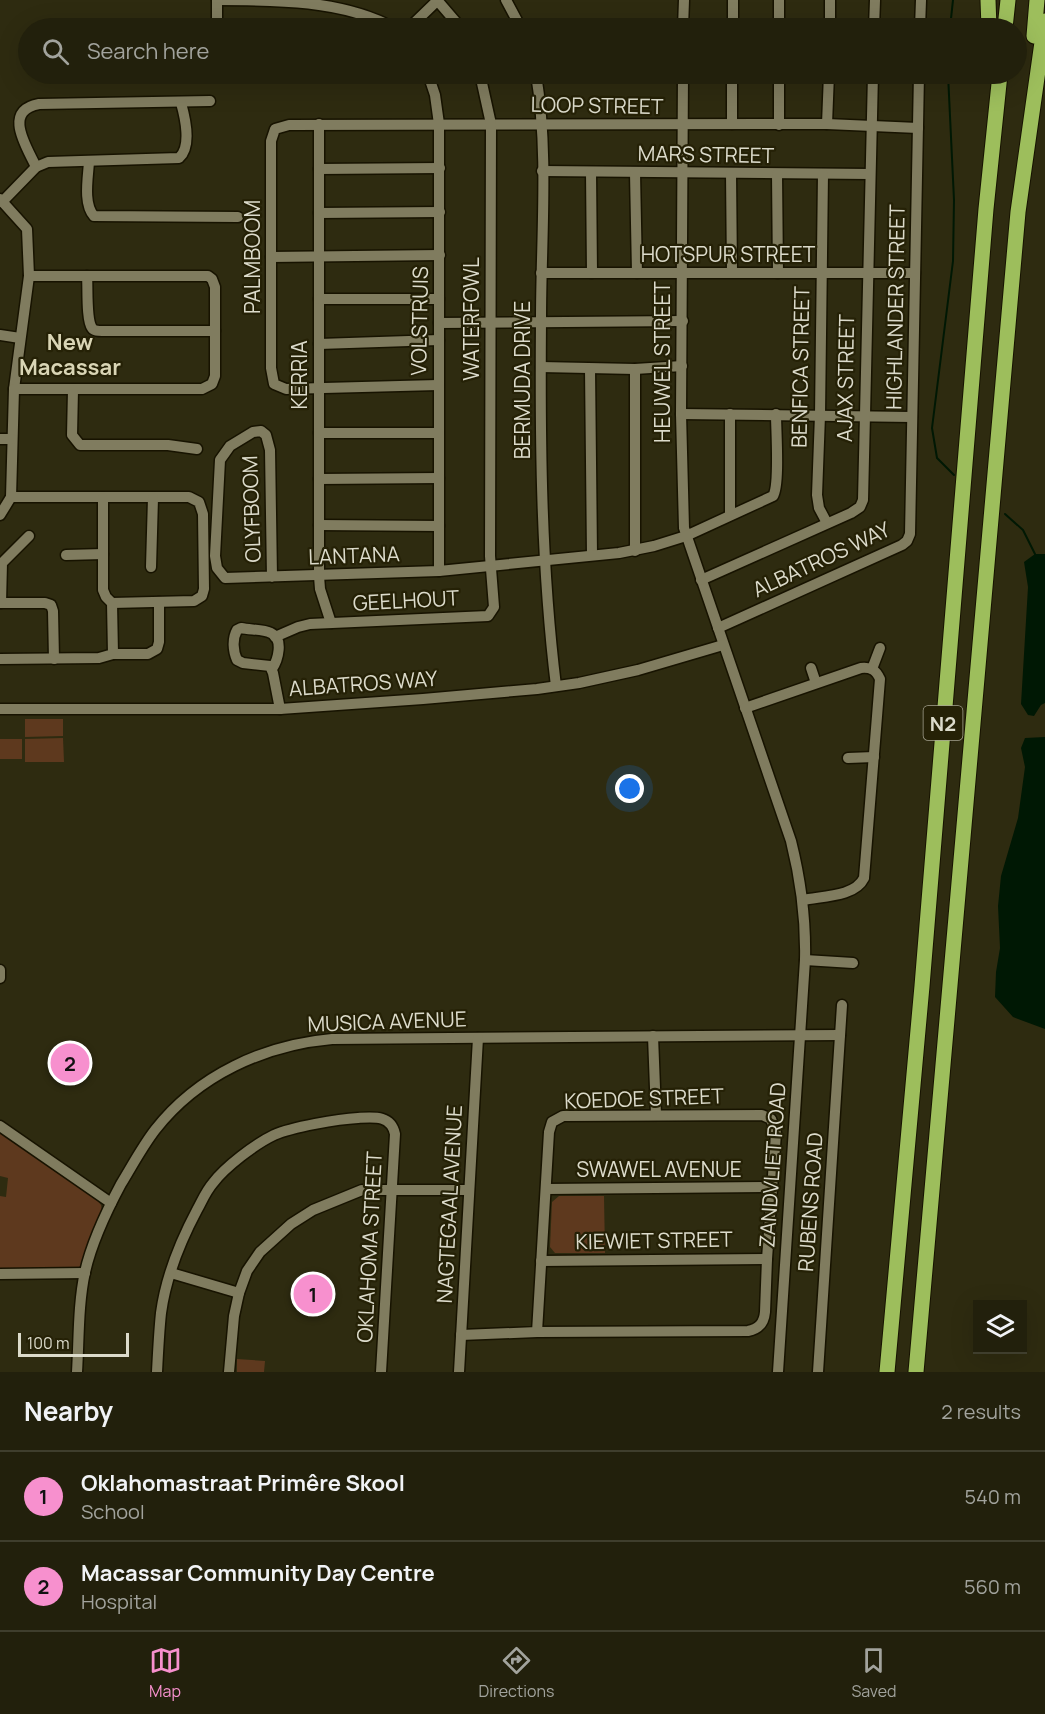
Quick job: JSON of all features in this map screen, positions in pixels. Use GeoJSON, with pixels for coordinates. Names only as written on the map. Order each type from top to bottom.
{"type":"FeatureCollection","features":[{"type":"Feature","properties":{"kind":"highway"},"geometry":{"type":"LineString","coordinates":[[988,0],[989,18]]}},
{"type":"Feature","properties":{"kind":"highway"},"geometry":{"type":"LineString","coordinates":[[1006,18],[1008,0]]}},
{"type":"Feature","properties":{"kind":"highway","name":"N2"},"geometry":{"type":"LineString","coordinates":[[916,1372],[1018,212],[1023,186],[1037,0]]}},
{"type":"Feature","properties":{"kind":"highway"},"geometry":{"type":"LineString","coordinates":[[1023,186],[1045,21]]}},
{"type":"Feature","properties":{"kind":"highway"},"geometry":{"type":"LineString","coordinates":[[991,84],[994,140]]}},
{"type":"Feature","properties":{"kind":"highway","name":"N2"},"geometry":{"type":"LineString","coordinates":[[887,1372],[920,1009],[986,209],[999,84]]}},
{"type":"Feature","properties":{"kind":"street"},"geometry":{"type":"LineString","coordinates":[[217,18],[217,0],[308,0],[349,6],[374,18]]}},
{"type":"Feature","properties":{"kind":"street"},"geometry":{"type":"LineString","coordinates":[[419,18],[438,0],[452,18]]}},
{"type":"Feature","properties":{"kind":"street"},"geometry":{"type":"LineString","coordinates":[[506,0],[516,18]]}},
{"type":"Feature","properties":{"kind":"street"},"geometry":{"type":"LineString","coordinates":[[683,18],[684,0]]}},
{"type":"Feature","properties":{"kind":"street"},"geometry":{"type":"LineString","coordinates":[[733,0],[733,18]]}},
{"type":"Feature","properties":{"kind":"street"},"geometry":{"type":"LineString","coordinates":[[779,0],[779,18]]}},
{"type":"Feature","properties":{"kind":"street"},"geometry":{"type":"LineString","coordinates":[[830,0],[830,18]]}},
{"type":"Feature","properties":{"kind":"street"},"geometry":{"type":"LineString","coordinates":[[874,0],[874,18]]}},
{"type":"Feature","properties":{"kind":"street"},"geometry":{"type":"LineString","coordinates":[[920,18],[921,0]]}},
{"type":"Feature","properties":{"kind":"street","name":"VOLSTRUIS"},"geometry":{"type":"LineString","coordinates":[[431,84],[439,124],[440,168],[439,570]]}},
{"type":"Feature","properties":{"kind":"street","name":"WATERFOWL"},"geometry":{"type":"LineString","coordinates":[[482,84],[491,123],[490,565]]}},
{"type":"Feature","properties":{"kind":"street","name":"BERMUDA DRIVE"},"geometry":{"type":"LineString","coordinates":[[537,84],[543,123],[541,321],[543,560],[556,686]]}},
{"type":"Feature","properties":{"kind":"street","name":"HEUWEL STREET"},"geometry":{"type":"LineString","coordinates":[[683,84],[681,414],[686,536],[723,645]]}},
{"type":"Feature","properties":{"kind":"street"},"geometry":{"type":"LineString","coordinates":[[732,84],[732,124]]}},
{"type":"Feature","properties":{"kind":"street"},"geometry":{"type":"LineString","coordinates":[[779,84],[779,125]]}},
{"type":"Feature","properties":{"kind":"street"},"geometry":{"type":"LineString","coordinates":[[827,124],[829,84]]}},
{"type":"Feature","properties":{"kind":"street","name":"AJAX STREET"},"geometry":{"type":"LineString","coordinates":[[701,580],[861,507],[863,500],[873,84]]}},
{"type":"Feature","properties":{"kind":"street","name":"HIGHLANDER STREET"},"geometry":{"type":"LineString","coordinates":[[907,541],[910,534],[919,84]]}},
{"type":"Feature","properties":{"kind":"street"},"geometry":{"type":"LineString","coordinates":[[36,167],[19,126],[22,114],[31,106],[210,101]]}},
{"type":"Feature","properties":{"kind":"street"},"geometry":{"type":"LineString","coordinates":[[0,515],[11,497],[14,389],[29,276],[27,229],[1,201],[36,167],[52,161],[88,162],[179,158],[185,152],[186,147],[185,118],[181,103]]}},
{"type":"Feature","properties":{"kind":"street","name":"LOOP STREET"},"geometry":{"type":"LineString","coordinates":[[275,129],[289,124],[491,123],[827,124],[918,128]]}},
{"type":"Feature","properties":{"kind":"street","name":"KERRIA"},"geometry":{"type":"LineString","coordinates":[[319,124],[319,576],[320,589],[331,623]]}},
{"type":"Feature","properties":{"kind":"street","name":"PALMBOOM"},"geometry":{"type":"LineString","coordinates":[[275,129],[271,141],[271,368],[274,384],[286,389],[319,388]]}},
{"type":"Feature","properties":{"kind":"street"},"geometry":{"type":"LineString","coordinates":[[88,162],[88,218],[213,212],[238,218]]}},
{"type":"Feature","properties":{"kind":"street"},"geometry":{"type":"LineString","coordinates":[[319,169],[440,168]]}},
{"type":"Feature","properties":{"kind":"street","name":"MARS STREET"},"geometry":{"type":"LineString","coordinates":[[542,171],[870,174]]}},
{"type":"Feature","properties":{"kind":"street"},"geometry":{"type":"LineString","coordinates":[[591,172],[592,273]]}},
{"type":"Feature","properties":{"kind":"street"},"geometry":{"type":"LineString","coordinates":[[635,172],[637,273]]}},
{"type":"Feature","properties":{"kind":"street"},"geometry":{"type":"LineString","coordinates":[[731,173],[732,273]]}},
{"type":"Feature","properties":{"kind":"street"},"geometry":{"type":"LineString","coordinates":[[777,174],[778,273]]}},
{"type":"Feature","properties":{"kind":"street","name":"BENFICA STREET"},"geometry":{"type":"LineString","coordinates":[[823,174],[817,495],[819,508],[827,523]]}},
{"type":"Feature","properties":{"kind":"street"},"geometry":{"type":"LineString","coordinates":[[319,213],[440,212]]}},
{"type":"Feature","properties":{"kind":"street"},"geometry":{"type":"LineString","coordinates":[[271,257],[440,255]]}},
{"type":"Feature","properties":{"kind":"street","name":"HOTSPUR STREET"},"geometry":{"type":"LineString","coordinates":[[542,273],[915,273]]}},
{"type":"Feature","properties":{"kind":"street"},"geometry":{"type":"LineString","coordinates":[[14,389],[206,388],[215,379],[215,287],[212,279],[206,275],[29,276]]}},
{"type":"Feature","properties":{"kind":"street"},"geometry":{"type":"LineString","coordinates":[[87,276],[92,327]]}},
{"type":"Feature","properties":{"kind":"street"},"geometry":{"type":"LineString","coordinates":[[319,299],[439,298]]}},
{"type":"Feature","properties":{"kind":"street"},"geometry":{"type":"LineString","coordinates":[[439,323],[683,321]]}},
{"type":"Feature","properties":{"kind":"street"},"geometry":{"type":"LineString","coordinates":[[92,327],[102,331],[215,331]]}},
{"type":"Feature","properties":{"kind":"street"},"geometry":{"type":"LineString","coordinates":[[82,335],[92,327]]}},
{"type":"Feature","properties":{"kind":"street"},"geometry":{"type":"LineString","coordinates":[[0,335],[20,338]]}},
{"type":"Feature","properties":{"kind":"street"},"geometry":{"type":"LineString","coordinates":[[319,344],[439,340]]}},
{"type":"Feature","properties":{"kind":"street"},"geometry":{"type":"LineString","coordinates":[[541,368],[635,369],[682,366]]}},
{"type":"Feature","properties":{"kind":"street"},"geometry":{"type":"LineString","coordinates":[[590,369],[592,555]]}},
{"type":"Feature","properties":{"kind":"street"},"geometry":{"type":"LineString","coordinates":[[635,369],[635,551]]}},
{"type":"Feature","properties":{"kind":"street"},"geometry":{"type":"LineString","coordinates":[[319,388],[438,385]]}},
{"type":"Feature","properties":{"kind":"street"},"geometry":{"type":"LineString","coordinates":[[72,390],[69,442],[83,446],[168,441],[197,449]]}},
{"type":"Feature","properties":{"kind":"street"},"geometry":{"type":"LineString","coordinates":[[681,414],[912,417]]}},
{"type":"Feature","properties":{"kind":"street"},"geometry":{"type":"LineString","coordinates":[[730,414],[730,515]]}},
{"type":"Feature","properties":{"kind":"street","name":"LANTANA"},"geometry":{"type":"LineString","coordinates":[[221,575],[225,578],[319,576],[439,570],[635,551],[686,536],[772,496],[775,492],[776,414]]}},
{"type":"Feature","properties":{"kind":"street","name":"OLYFBOOM"},"geometry":{"type":"LineString","coordinates":[[221,575],[215,556],[220,460],[230,446],[253,432],[261,431],[266,435],[270,450],[272,577]]}},
{"type":"Feature","properties":{"kind":"street"},"geometry":{"type":"LineString","coordinates":[[319,433],[438,433]]}},
{"type":"Feature","properties":{"kind":"street"},"geometry":{"type":"LineString","coordinates":[[0,439],[12,439]]}},
{"type":"Feature","properties":{"kind":"street"},"geometry":{"type":"LineString","coordinates":[[319,479],[439,478]]}},
{"type":"Feature","properties":{"kind":"street"},"geometry":{"type":"LineString","coordinates":[[11,497],[189,497],[202,506],[204,589],[201,597],[194,602],[112,603]]}},
{"type":"Feature","properties":{"kind":"street"},"geometry":{"type":"LineString","coordinates":[[103,498],[104,590],[106,597],[112,603],[113,654]]}},
{"type":"Feature","properties":{"kind":"street"},"geometry":{"type":"LineString","coordinates":[[151,567],[153,498]]}},
{"type":"Feature","properties":{"kind":"street"},"geometry":{"type":"LineString","coordinates":[[319,525],[439,526]]}},
{"type":"Feature","properties":{"kind":"street"},"geometry":{"type":"LineString","coordinates":[[29,536],[2,563],[1,603],[51,605],[54,659]]}},
{"type":"Feature","properties":{"kind":"street","name":"ALBATROS WAY"},"geometry":{"type":"LineString","coordinates":[[718,628],[907,541]]}},
{"type":"Feature","properties":{"kind":"street"},"geometry":{"type":"LineString","coordinates":[[66,555],[103,554]]}},
{"type":"Feature","properties":{"kind":"street","name":"GEELHOUT"},"geometry":{"type":"LineString","coordinates":[[275,637],[298,627],[331,623],[488,616],[492,614],[494,607],[490,565]]}},
{"type":"Feature","properties":{"kind":"street"},"geometry":{"type":"LineString","coordinates":[[0,659],[99,658],[113,654],[148,654],[157,649],[159,642],[159,602]]}},
{"type":"Feature","properties":{"kind":"street"},"geometry":{"type":"LineString","coordinates":[[272,669],[266,664],[243,663],[237,660],[234,652],[234,636],[237,630],[241,628],[271,633],[275,637],[278,644],[278,655],[272,669],[280,709]]}},
{"type":"Feature","properties":{"kind":"street","name":"ALBATROS WAY"},"geometry":{"type":"LineString","coordinates":[[0,709],[280,709],[366,704],[556,686],[630,672],[723,645]]}},
{"type":"Feature","properties":{"kind":"street","name":"ZANDVLIET ROAD"},"geometry":{"type":"LineString","coordinates":[[723,645],[790,841],[803,900],[805,960],[778,1372]]}},
{"type":"Feature","properties":{"kind":"street"},"geometry":{"type":"LineString","coordinates":[[872,669],[880,648]]}},
{"type":"Feature","properties":{"kind":"street"},"geometry":{"type":"LineString","coordinates":[[811,668],[816,683]]}},
{"type":"Feature","properties":{"kind":"street"},"geometry":{"type":"LineString","coordinates":[[745,708],[861,668],[872,669],[878,675],[880,684],[864,878],[861,886],[848,892],[803,900]]}},
{"type":"Feature","properties":{"kind":"street"},"geometry":{"type":"LineString","coordinates":[[848,758],[874,757]]}},
{"type":"Feature","properties":{"kind":"street"},"geometry":{"type":"LineString","coordinates":[[805,960],[853,963]]}},
{"type":"Feature","properties":{"kind":"street"},"geometry":{"type":"LineString","coordinates":[[0,970],[0,978]]}},
{"type":"Feature","properties":{"kind":"street","name":"RUBENS ROAD"},"geometry":{"type":"LineString","coordinates":[[818,1372],[842,1005]]}},
{"type":"Feature","properties":{"kind":"street"},"geometry":{"type":"LineString","coordinates":[[800,1036],[840,1035]]}},
{"type":"Feature","properties":{"kind":"street"},"geometry":{"type":"LineString","coordinates":[[654,1036],[656,1114]]}},
{"type":"Feature","properties":{"kind":"street","name":"MUSICA AVENUE"},"geometry":{"type":"LineString","coordinates":[[77,1372],[85,1273],[96,1238],[111,1203],[146,1144],[169,1114],[203,1084],[243,1061],[268,1051],[318,1040],[800,1036]]}},
{"type":"Feature","properties":{"kind":"street","name":"NAGTEGAAL AVENUE"},"geometry":{"type":"LineString","coordinates":[[459,1372],[478,1038]]}},
{"type":"Feature","properties":{"kind":"street","name":"KOEDOE STREET"},"geometry":{"type":"LineString","coordinates":[[461,1335],[752,1330],[761,1325],[765,1317],[776,1128],[771,1119],[762,1115],[656,1114],[563,1116],[555,1119],[549,1132],[537,1332]]}},
{"type":"Feature","properties":{"kind":"street","name":"OKLAHOMA STREET"},"geometry":{"type":"LineString","coordinates":[[171,1273],[178,1249],[214,1181],[267,1139],[280,1133],[345,1118],[384,1118],[392,1125],[395,1134],[381,1372]]}},
{"type":"Feature","properties":{"kind":"street"},"geometry":{"type":"LineString","coordinates":[[0,1126],[111,1203]]}},
{"type":"Feature","properties":{"kind":"street","name":"SWAWEL AVENUE"},"geometry":{"type":"LineString","coordinates":[[546,1189],[772,1187]]}},
{"type":"Feature","properties":{"kind":"street"},"geometry":{"type":"LineString","coordinates":[[230,1372],[233,1326],[239,1293],[247,1271],[255,1257],[297,1220],[313,1210],[357,1191],[469,1190]]}},
{"type":"Feature","properties":{"kind":"street"},"geometry":{"type":"LineString","coordinates":[[770,1222],[788,1222]]}},
{"type":"Feature","properties":{"kind":"street","name":"KIEWIET STREET"},"geometry":{"type":"LineString","coordinates":[[541,1261],[767,1259]]}},
{"type":"Feature","properties":{"kind":"street"},"geometry":{"type":"LineString","coordinates":[[0,1275],[85,1273]]}},
{"type":"Feature","properties":{"kind":"street"},"geometry":{"type":"LineString","coordinates":[[157,1372],[161,1313],[171,1273],[239,1293]]}},
{"type":"Feature","properties":{"kind":"shaded area"},"geometry":{"type":"Polygon","coordinates":[[[1035,554],[1045,554],[1045,703],[1034,716],[1028,715],[1021,704],[1028,587],[1024,562],[1035,554]]]}},
{"type":"Feature","properties":{"kind":"shaded area"},"geometry":{"type":"Polygon","coordinates":[[[25,719],[63,719],[63,736],[25,737],[25,719]]]}},
{"type":"Feature","properties":{"kind":"shaded area"},"geometry":{"type":"Polygon","coordinates":[[[1045,737],[1045,1029],[1013,1017],[995,997],[1000,948],[998,906],[1001,876],[1018,818],[1025,767],[1021,748],[1025,738],[1045,737]]]}},
{"type":"Feature","properties":{"kind":"shaded area"},"geometry":{"type":"Polygon","coordinates":[[[63,738],[64,762],[25,762],[25,739],[63,738]]]}},
{"type":"Feature","properties":{"kind":"shaded area"},"geometry":{"type":"Polygon","coordinates":[[[0,739],[22,739],[22,759],[0,759],[0,739]]]}},
{"type":"Feature","properties":{"kind":"shaded area"},"geometry":{"type":"Polygon","coordinates":[[[0,1131],[101,1205],[102,1211],[83,1264],[78,1268],[0,1269],[0,1196],[6,1197],[8,1178],[0,1176],[0,1131]]]}},
{"type":"Feature","properties":{"kind":"shaded area"},"geometry":{"type":"Polygon","coordinates":[[[559,1196],[604,1196],[605,1253],[555,1253],[550,1247],[552,1202],[559,1196]]]}},
{"type":"Feature","properties":{"kind":"shaded area"},"geometry":{"type":"Polygon","coordinates":[[[237,1359],[265,1361],[264,1372],[237,1372],[237,1359]]]}},
{"type":"Feature","properties":{"kind":"waterway"},"geometry":{"type":"LineString","coordinates":[[951,18],[953,0]]}},
{"type":"Feature","properties":{"kind":"waterway"},"geometry":{"type":"LineString","coordinates":[[948,84],[954,200],[953,261],[932,428],[937,458],[954,475]]}},
{"type":"Feature","properties":{"kind":"waterway"},"geometry":{"type":"LineString","coordinates":[[1005,514],[1023,530],[1035,554]]}},
{"type":"Feature","properties":{"kind":"place","name":"Macassar Community Day Centre"},"geometry":{"type":"Point","coordinates":[70,1063]}},
{"type":"Feature","properties":{"kind":"place","name":"Oklahomastraat Primêre Skool"},"geometry":{"type":"Point","coordinates":[313,1294]}},
{"type":"Feature","properties":{"kind":"district","name":"New Macassar"},"geometry":{"type":"Point","coordinates":[70,354]}}]}
